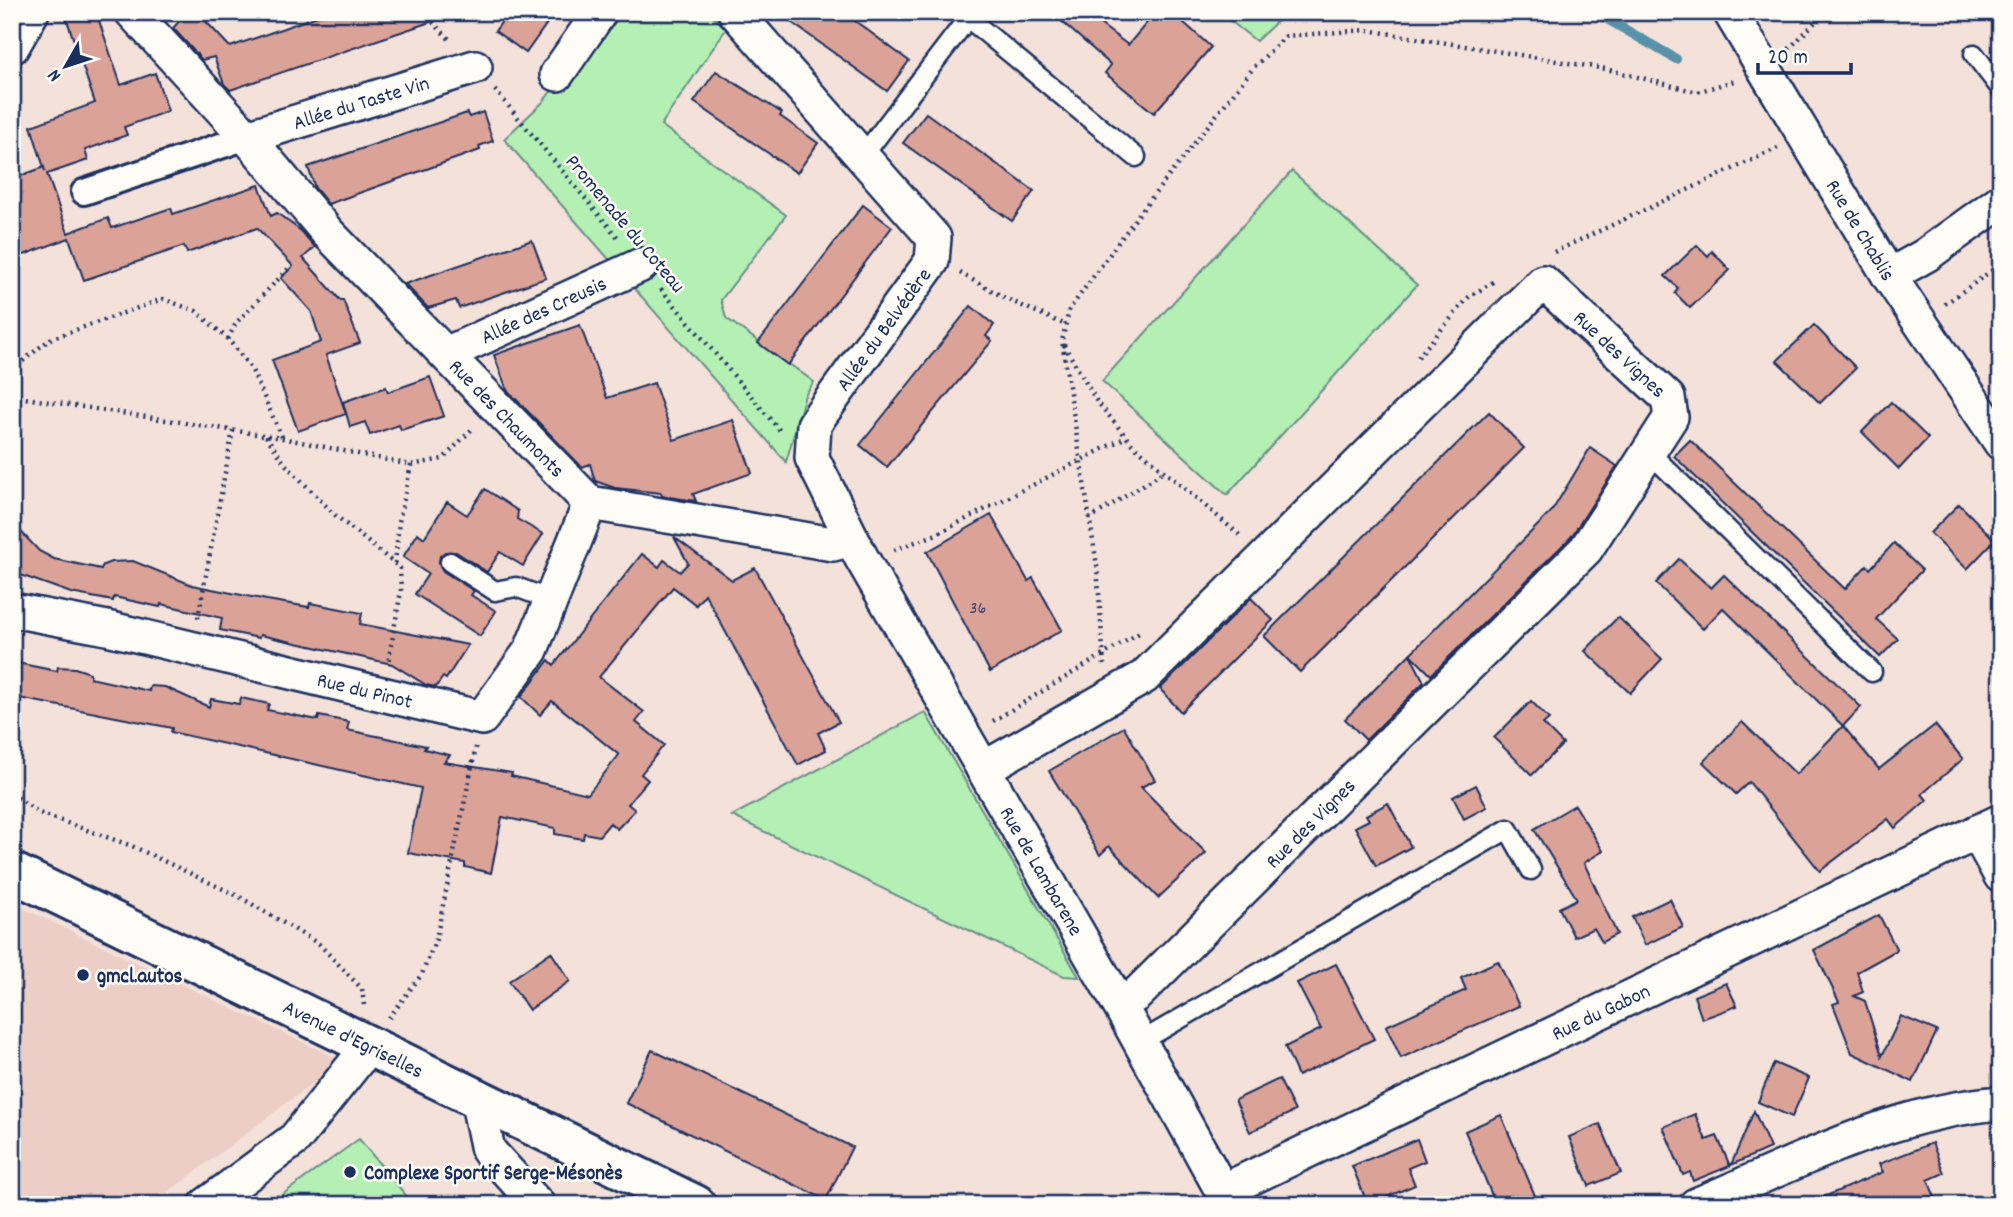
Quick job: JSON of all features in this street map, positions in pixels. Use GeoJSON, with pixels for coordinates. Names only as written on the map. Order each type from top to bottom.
{"type":"FeatureCollection","features":[{"type":"Feature","properties":{"kind":"street"},"geometry":{"type":"LineString","coordinates":[[12,47],[32,12]]}},
{"type":"Feature","properties":{"kind":"street","name":"Rue des Chaumonts"},"geometry":{"type":"LineString","coordinates":[[132,12],[247,137],[328,233],[590,503]]}},
{"type":"Feature","properties":{"kind":"street"},"geometry":{"type":"LineString","coordinates":[[557,74],[600,12]]}},
{"type":"Feature","properties":{"kind":"street","name":"Allée du Belvédère"},"geometry":{"type":"LineString","coordinates":[[735,12],[933,238],[932,261],[821,414],[814,425],[812,442]]}},
{"type":"Feature","properties":{"kind":"street","name":"Rue de Chablis"},"geometry":{"type":"LineString","coordinates":[[1730,12],[1889,276],[2001,443]]}},
{"type":"Feature","properties":{"kind":"street","name":"Allée du Taste Vin"},"geometry":{"type":"LineString","coordinates":[[247,137],[475,67]]}},
{"type":"Feature","properties":{"kind":"street"},"geometry":{"type":"LineString","coordinates":[[85,192],[247,137]]}},
{"type":"Feature","properties":{"kind":"street"},"geometry":{"type":"LineString","coordinates":[[1889,276],[1926,254],[2001,201]]}},
{"type":"Feature","properties":{"kind":"street","name":"Allée des Creusis"},"geometry":{"type":"LineString","coordinates":[[446,354],[641,265]]}},
{"type":"Feature","properties":{"kind":"street","name":"Rue des Vignes"},"geometry":{"type":"LineString","coordinates":[[983,769],[1144,677],[1542,282],[1668,398],[1671,417],[1586,549],[1136,995],[1119,1004]]}},
{"type":"Feature","properties":{"kind":"street"},"geometry":{"type":"LineString","coordinates":[[812,442],[812,458],[856,548]]}},
{"type":"Feature","properties":{"kind":"street"},"geometry":{"type":"LineString","coordinates":[[482,718],[531,650],[590,503],[856,548]]}},
{"type":"Feature","properties":{"kind":"street","name":"Rue de Lambarene"},"geometry":{"type":"LineString","coordinates":[[856,548],[1119,1004],[1226,1198]]}},
{"type":"Feature","properties":{"kind":"street","name":"Rue du Pinot"},"geometry":{"type":"LineString","coordinates":[[12,610],[192,648],[482,718]]}},
{"type":"Feature","properties":{"kind":"street","name":"Rue du Gabon"},"geometry":{"type":"LineString","coordinates":[[1226,1198],[1989,826],[2001,876]]}},
{"type":"Feature","properties":{"kind":"street","name":"Avenue d'Egriselles"},"geometry":{"type":"LineString","coordinates":[[12,872],[696,1205]]}},
{"type":"Feature","properties":{"kind":"street"},"geometry":{"type":"LineString","coordinates":[[206,1205],[295,1139],[369,1046]]}},
{"type":"Feature","properties":{"kind":"street"},"geometry":{"type":"LineString","coordinates":[[477,1098],[488,1150],[538,1205]]}},
{"type":"Feature","properties":{"kind":"street"},"geometry":{"type":"LineString","coordinates":[[1696,1205],[1877,1129],[1973,1105],[2001,1103]]}},
{"type":"Feature","properties":{"kind":"lane"},"geometry":{"type":"LineString","coordinates":[[862,158],[968,18],[1136,157]]}},
{"type":"Feature","properties":{"kind":"lane"},"geometry":{"type":"LineString","coordinates":[[1974,54],[2001,89]]}},
{"type":"Feature","properties":{"kind":"lane"},"geometry":{"type":"LineString","coordinates":[[1650,453],[1872,672]]}},
{"type":"Feature","properties":{"kind":"lane"},"geometry":{"type":"LineString","coordinates":[[450,562],[495,591],[516,587],[551,600]]}},
{"type":"Feature","properties":{"kind":"lane"},"geometry":{"type":"LineString","coordinates":[[1140,1042],[1508,829],[1531,870]]}},
{"type":"Feature","properties":{"kind":"path","name":"Promenade du Coteau"},"geometry":{"type":"LineString","coordinates":[[423,12],[475,67],[781,432],[812,442]]}},
{"type":"Feature","properties":{"kind":"path"},"geometry":{"type":"LineString","coordinates":[[1111,696],[1102,657],[1097,566],[1062,341],[1069,310],[1139,214],[1254,67],[1286,36],[1367,30],[1606,69],[1697,92],[1744,78],[1764,67],[1798,43],[1825,12]]}},
{"type":"Feature","properties":{"kind":"path"},"geometry":{"type":"LineString","coordinates":[[932,261],[1066,325]]}},
{"type":"Feature","properties":{"kind":"path"},"geometry":{"type":"LineString","coordinates":[[1919,323],[2001,264]]}},
{"type":"Feature","properties":{"kind":"path"},"geometry":{"type":"LineString","coordinates":[[228,339],[236,323],[292,265]]}},
{"type":"Feature","properties":{"kind":"path"},"geometry":{"type":"LineString","coordinates":[[12,370],[50,339],[163,299],[196,311],[228,339],[251,368],[282,438]]}},
{"type":"Feature","properties":{"kind":"path"},"geometry":{"type":"LineString","coordinates":[[1062,341],[1096,400],[1126,437],[1264,559]]}},
{"type":"Feature","properties":{"kind":"path"},"geometry":{"type":"LineString","coordinates":[[12,396],[266,435],[411,465],[443,459],[473,429],[490,399]]}},
{"type":"Feature","properties":{"kind":"path"},"geometry":{"type":"LineString","coordinates":[[192,648],[233,430]]}},
{"type":"Feature","properties":{"kind":"path"},"geometry":{"type":"LineString","coordinates":[[266,435],[285,464],[335,515],[400,568],[401,591],[383,694]]}},
{"type":"Feature","properties":{"kind":"path"},"geometry":{"type":"LineString","coordinates":[[856,548],[892,550],[937,534],[1126,437]]}},
{"type":"Feature","properties":{"kind":"path"},"geometry":{"type":"LineString","coordinates":[[395,564],[399,522],[411,465]]}},
{"type":"Feature","properties":{"kind":"path"},"geometry":{"type":"LineString","coordinates":[[1089,519],[1165,471]]}},
{"type":"Feature","properties":{"kind":"path"},"geometry":{"type":"LineString","coordinates":[[369,1046],[422,974],[436,939],[456,830],[482,718]]}},
{"type":"Feature","properties":{"kind":"path"},"geometry":{"type":"LineString","coordinates":[[12,793],[39,813],[132,846],[240,897],[319,944],[362,989],[369,1046]]}},
{"type":"Feature","properties":{"kind":"shaded area"},"geometry":{"type":"Polygon","coordinates":[[[12,903],[342,1061],[151,1205],[12,1205],[12,903]]]}},
{"type":"Feature","properties":{"kind":"green space"},"geometry":{"type":"Polygon","coordinates":[[[613,12],[709,12],[726,29],[661,125],[786,215],[721,300],[726,318],[814,382],[805,395],[786,462],[504,139],[542,103],[613,12]]]}},
{"type":"Feature","properties":{"kind":"green space"},"geometry":{"type":"Polygon","coordinates":[[[1219,12],[1287,12],[1256,41],[1219,12]]]}},
{"type":"Feature","properties":{"kind":"green space"},"geometry":{"type":"Polygon","coordinates":[[[1292,171],[1417,285],[1227,495],[1102,381],[1292,171]]]}},
{"type":"Feature","properties":{"kind":"green space"},"geometry":{"type":"Polygon","coordinates":[[[925,712],[1079,977],[1064,976],[732,816],[925,712]]]}},
{"type":"Feature","properties":{"kind":"green space","name":"Complexe Sportif Serge-Mésonès"},"geometry":{"type":"Polygon","coordinates":[[[359,1139],[414,1205],[268,1205],[359,1139]]]}},
{"type":"Feature","properties":{"kind":"building"},"geometry":{"type":"Polygon","coordinates":[[[80,12],[96,12],[121,85],[155,73],[168,111],[124,127],[127,135],[85,150],[88,160],[47,174],[68,233],[108,218],[112,228],[171,208],[173,214],[259,185],[271,216],[277,213],[301,231],[315,247],[303,258],[340,300],[343,300],[360,343],[326,355],[346,414],[298,431],[272,360],[321,342],[311,311],[281,278],[293,266],[257,228],[187,253],[184,246],[84,280],[69,238],[21,256],[12,233],[12,179],[44,167],[31,126],[95,103],[66,17],[80,12]]]}},
{"type":"Feature","properties":{"kind":"building"},"geometry":{"type":"Polygon","coordinates":[[[188,12],[197,12],[230,47],[329,12],[441,12],[442,18],[230,90],[224,84],[214,57],[202,60],[173,28],[188,12]]]}},
{"type":"Feature","properties":{"kind":"building"},"geometry":{"type":"Polygon","coordinates":[[[509,12],[555,12],[526,53],[495,31],[509,12]]]}},
{"type":"Feature","properties":{"kind":"building"},"geometry":{"type":"Polygon","coordinates":[[[777,12],[843,12],[909,61],[887,91],[777,12]]]}},
{"type":"Feature","properties":{"kind":"building"},"geometry":{"type":"Polygon","coordinates":[[[1051,12],[1084,12],[1128,45],[1156,12],[1172,12],[1211,47],[1154,113],[1105,73],[1111,65],[1051,12]]]}},
{"type":"Feature","properties":{"kind":"building"},"geometry":{"type":"Polygon","coordinates":[[[716,71],[782,113],[780,116],[818,143],[797,173],[694,102],[716,71]]]}},
{"type":"Feature","properties":{"kind":"building"},"geometry":{"type":"Polygon","coordinates":[[[483,112],[493,141],[479,146],[480,150],[328,204],[315,188],[308,167],[467,113],[469,117],[483,112]]]}},
{"type":"Feature","properties":{"kind":"building"},"geometry":{"type":"Polygon","coordinates":[[[926,113],[1034,191],[1012,221],[903,143],[926,113]]]}},
{"type":"Feature","properties":{"kind":"building"},"geometry":{"type":"Polygon","coordinates":[[[863,205],[892,227],[788,365],[758,343],[863,205]]]}},
{"type":"Feature","properties":{"kind":"building"},"geometry":{"type":"Polygon","coordinates":[[[532,240],[546,278],[459,308],[456,300],[428,308],[405,284],[532,240]]]}},
{"type":"Feature","properties":{"kind":"building"},"geometry":{"type":"Polygon","coordinates":[[[1697,245],[1708,256],[1712,251],[1730,270],[1690,308],[1675,293],[1678,288],[1665,276],[1697,245]]]}},
{"type":"Feature","properties":{"kind":"building"},"geometry":{"type":"Polygon","coordinates":[[[971,306],[994,325],[986,336],[992,341],[887,467],[860,445],[971,306]]]}},
{"type":"Feature","properties":{"kind":"building"},"geometry":{"type":"Polygon","coordinates":[[[580,325],[607,398],[654,383],[674,440],[733,420],[752,473],[693,494],[696,501],[662,496],[661,493],[615,488],[595,481],[590,464],[582,467],[507,390],[494,355],[580,325]]]}},
{"type":"Feature","properties":{"kind":"building"},"geometry":{"type":"Polygon","coordinates":[[[1814,325],[1856,368],[1820,403],[1777,361],[1814,325]]]}},
{"type":"Feature","properties":{"kind":"building"},"geometry":{"type":"Polygon","coordinates":[[[430,377],[444,416],[401,430],[399,425],[370,435],[365,422],[350,427],[343,402],[386,387],[388,392],[430,377]]]}},
{"type":"Feature","properties":{"kind":"building"},"geometry":{"type":"Polygon","coordinates":[[[1891,402],[1928,438],[1899,469],[1862,432],[1891,402]]]}},
{"type":"Feature","properties":{"kind":"building"},"geometry":{"type":"Polygon","coordinates":[[[1489,412],[1524,448],[1300,672],[1264,636],[1489,412]]]}},
{"type":"Feature","properties":{"kind":"building"},"geometry":{"type":"Polygon","coordinates":[[[1690,440],[1845,589],[1867,565],[1870,569],[1894,543],[1922,570],[1876,619],[1898,639],[1880,657],[1674,456],[1690,440]]]}},
{"type":"Feature","properties":{"kind":"building"},"geometry":{"type":"Polygon","coordinates":[[[1590,448],[1617,466],[1571,537],[1431,675],[1410,654],[1552,511],[1590,448]]]}},
{"type":"Feature","properties":{"kind":"building"},"geometry":{"type":"Polygon","coordinates":[[[485,489],[518,511],[517,519],[543,534],[523,566],[500,552],[487,572],[456,552],[445,552],[440,556],[439,562],[443,571],[474,591],[471,595],[496,611],[480,636],[415,594],[428,574],[403,557],[418,533],[424,538],[447,502],[467,515],[485,489]]]}},
{"type":"Feature","properties":{"kind":"building"},"geometry":{"type":"Polygon","coordinates":[[[1959,504],[1995,540],[1967,569],[1930,533],[1959,504]]]}},
{"type":"Feature","properties":{"kind":"building"},"geometry":{"type":"Polygon","coordinates":[[[991,515],[1028,581],[1033,578],[1062,630],[990,672],[927,552],[991,515]]]}},
{"type":"Feature","properties":{"kind":"building"},"geometry":{"type":"Polygon","coordinates":[[[12,522],[39,551],[54,559],[101,569],[103,565],[111,562],[133,561],[192,585],[309,607],[310,603],[362,613],[360,624],[468,645],[446,679],[443,677],[436,687],[426,685],[392,664],[260,635],[259,638],[220,630],[222,618],[161,604],[160,607],[114,597],[113,601],[71,593],[12,572],[12,522]]]}},
{"type":"Feature","properties":{"kind":"building"},"geometry":{"type":"Polygon","coordinates":[[[674,537],[732,580],[755,568],[839,722],[818,733],[826,750],[798,765],[705,594],[696,605],[673,587],[599,677],[644,712],[636,722],[664,745],[641,774],[648,780],[628,804],[635,810],[617,829],[610,823],[599,836],[584,833],[583,839],[555,834],[555,828],[502,817],[491,873],[465,867],[465,863],[408,853],[421,788],[171,732],[172,728],[19,698],[20,692],[12,690],[12,662],[57,671],[58,667],[75,668],[90,673],[90,678],[149,691],[150,686],[165,687],[209,707],[211,699],[239,704],[241,698],[269,704],[267,710],[318,720],[319,716],[349,722],[347,730],[426,746],[424,749],[450,755],[444,762],[512,773],[511,776],[588,794],[619,755],[552,701],[540,715],[521,697],[549,660],[554,665],[642,554],[659,567],[664,560],[680,572],[688,563],[674,537]]]}},
{"type":"Feature","properties":{"kind":"building"},"geometry":{"type":"Polygon","coordinates":[[[1679,559],[1711,588],[1724,575],[1861,707],[1843,726],[1723,608],[1703,629],[1656,583],[1679,559]]]}},
{"type":"Feature","properties":{"kind":"building"},"geometry":{"type":"Polygon","coordinates":[[[1251,598],[1273,620],[1181,712],[1160,689],[1251,598]]]}},
{"type":"Feature","properties":{"kind":"building"},"geometry":{"type":"Polygon","coordinates":[[[1618,617],[1662,659],[1630,693],[1585,651],[1618,617]]]}},
{"type":"Feature","properties":{"kind":"building"},"geometry":{"type":"Polygon","coordinates":[[[1410,654],[1424,682],[1366,740],[1345,719],[1410,654]]]}},
{"type":"Feature","properties":{"kind":"building"},"geometry":{"type":"Polygon","coordinates":[[[1531,701],[1549,719],[1543,724],[1563,744],[1532,775],[1494,738],[1531,701]]]}},
{"type":"Feature","properties":{"kind":"building"},"geometry":{"type":"Polygon","coordinates":[[[1742,722],[1796,774],[1843,726],[1879,769],[1935,725],[1963,759],[1922,794],[1927,800],[1895,828],[1888,819],[1820,871],[1749,782],[1736,794],[1703,762],[1742,722]]]}},
{"type":"Feature","properties":{"kind":"building"},"geometry":{"type":"Polygon","coordinates":[[[1124,727],[1155,780],[1141,787],[1206,853],[1158,898],[1109,846],[1100,855],[1049,771],[1124,727]]]}},
{"type":"Feature","properties":{"kind":"building"},"geometry":{"type":"Polygon","coordinates":[[[1476,785],[1487,807],[1464,819],[1453,797],[1476,785]]]}},
{"type":"Feature","properties":{"kind":"building"},"geometry":{"type":"Polygon","coordinates":[[[1388,803],[1411,847],[1376,866],[1355,827],[1369,820],[1366,815],[1388,803]]]}},
{"type":"Feature","properties":{"kind":"building"},"geometry":{"type":"Polygon","coordinates":[[[1575,805],[1603,851],[1584,863],[1617,934],[1602,942],[1594,928],[1574,937],[1559,908],[1577,899],[1534,829],[1575,805]]]}},
{"type":"Feature","properties":{"kind":"building"},"geometry":{"type":"Polygon","coordinates":[[[1670,899],[1683,927],[1645,945],[1632,917],[1670,899]]]}},
{"type":"Feature","properties":{"kind":"building"},"geometry":{"type":"Polygon","coordinates":[[[1879,915],[1897,950],[1857,972],[1863,992],[1854,996],[1865,1001],[1882,1056],[1901,1016],[1937,1031],[1913,1082],[1852,1053],[1833,1004],[1839,1002],[1814,950],[1879,915]]]}},
{"type":"Feature","properties":{"kind":"building"},"geometry":{"type":"Polygon","coordinates":[[[551,952],[570,981],[529,1010],[509,981],[551,952]]]}},
{"type":"Feature","properties":{"kind":"building"},"geometry":{"type":"Polygon","coordinates":[[[1498,961],[1519,1006],[1401,1058],[1386,1026],[1466,990],[1461,978],[1498,961]]]}},
{"type":"Feature","properties":{"kind":"building"},"geometry":{"type":"Polygon","coordinates":[[[1336,964],[1374,1039],[1298,1076],[1285,1047],[1321,1029],[1297,983],[1336,964]]]}},
{"type":"Feature","properties":{"kind":"building"},"geometry":{"type":"Polygon","coordinates":[[[1726,983],[1737,1006],[1702,1019],[1694,996],[1726,983]]]}},
{"type":"Feature","properties":{"kind":"building"},"geometry":{"type":"Polygon","coordinates":[[[652,1050],[852,1147],[826,1200],[626,1103],[652,1050]]]}},
{"type":"Feature","properties":{"kind":"building"},"geometry":{"type":"Polygon","coordinates":[[[1774,1063],[1809,1078],[1792,1117],[1758,1102],[1774,1063]]]}},
{"type":"Feature","properties":{"kind":"building"},"geometry":{"type":"Polygon","coordinates":[[[1279,1079],[1295,1111],[1250,1132],[1235,1100],[1279,1079]]]}},
{"type":"Feature","properties":{"kind":"building"},"geometry":{"type":"Polygon","coordinates":[[[1754,1111],[1770,1148],[1731,1165],[1754,1111]]]}},
{"type":"Feature","properties":{"kind":"building"},"geometry":{"type":"Polygon","coordinates":[[[1695,1114],[1706,1140],[1717,1136],[1730,1166],[1693,1181],[1690,1172],[1683,1175],[1663,1127],[1695,1114]]]}},
{"type":"Feature","properties":{"kind":"building"},"geometry":{"type":"Polygon","coordinates":[[[1501,1115],[1539,1205],[1496,1205],[1465,1131],[1501,1115]]]}},
{"type":"Feature","properties":{"kind":"building"},"geometry":{"type":"Polygon","coordinates":[[[1600,1124],[1621,1173],[1589,1186],[1569,1137],[1600,1124]]]}},
{"type":"Feature","properties":{"kind":"building"},"geometry":{"type":"Polygon","coordinates":[[[1417,1139],[1425,1161],[1408,1168],[1415,1185],[1368,1205],[1352,1166],[1417,1139]]]}},
{"type":"Feature","properties":{"kind":"building"},"geometry":{"type":"Polygon","coordinates":[[[1932,1143],[1944,1173],[1928,1180],[1938,1205],[1805,1205],[1883,1172],[1879,1164],[1932,1143]]]}},
{"type":"Feature","properties":{"kind":"waterway"},"geometry":{"type":"LineString","coordinates":[[1595,12],[1676,59]]}},
{"type":"Feature","properties":{"kind":"place","name":"gmcl.autos"},"geometry":{"type":"Point","coordinates":[83,975]}},
{"type":"Feature","properties":{"kind":"place","name":"Complexe Sportif Serge-Mésonès"},"geometry":{"type":"Point","coordinates":[350,1172]}}]}
